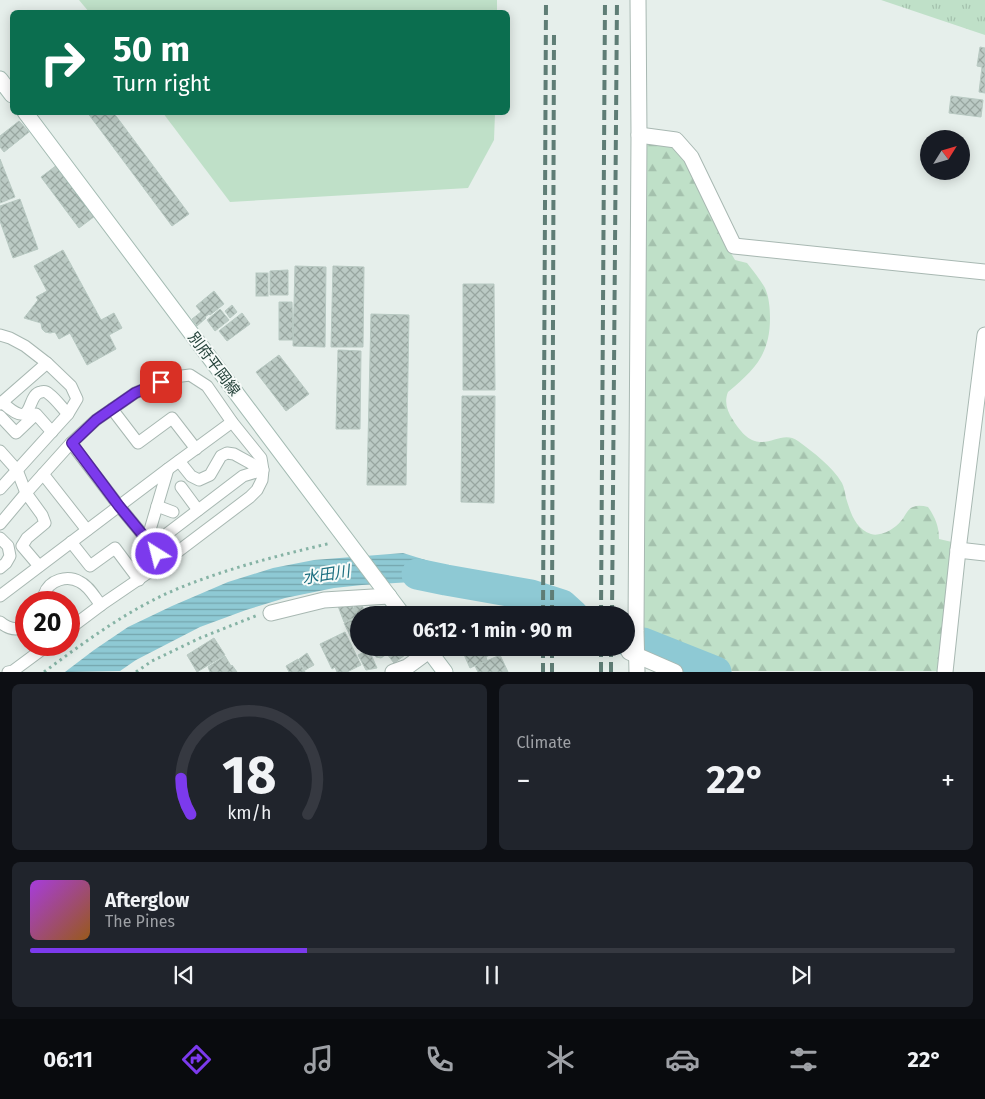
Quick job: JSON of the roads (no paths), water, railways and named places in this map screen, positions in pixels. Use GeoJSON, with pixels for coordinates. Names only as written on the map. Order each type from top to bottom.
{"type":"FeatureCollection","features":[{"type":"Feature","properties":{"kind":"street"},"geometry":{"type":"LineString","coordinates":[[638,0],[636,631],[634,658],[675,672]]}},
{"type":"Feature","properties":{"kind":"street"},"geometry":{"type":"LineString","coordinates":[[0,79],[10,92]]}},
{"type":"Feature","properties":{"kind":"street","name":"別府平岡線"},"geometry":{"type":"LineString","coordinates":[[27,115],[396,606]]}},
{"type":"Feature","properties":{"kind":"street"},"geometry":{"type":"LineString","coordinates":[[639,136],[676,140],[691,157],[734,246],[985,272]]}},
{"type":"Feature","properties":{"kind":"street"},"geometry":{"type":"LineString","coordinates":[[945,672],[985,335]]}},
{"type":"Feature","properties":{"kind":"street"},"geometry":{"type":"LineString","coordinates":[[958,550],[985,553]]}},
{"type":"Feature","properties":{"kind":"street"},"geometry":{"type":"LineString","coordinates":[[271,613],[324,600],[389,596]]}},
{"type":"Feature","properties":{"kind":"street"},"geometry":{"type":"LineString","coordinates":[[393,672],[407,667],[420,656]]}},
{"type":"Feature","properties":{"kind":"street"},"geometry":{"type":"LineString","coordinates":[[433,656],[445,672]]}},
{"type":"Feature","properties":{"kind":"lane"},"geometry":{"type":"LineString","coordinates":[[0,335],[25,346],[47,363],[72,386],[77,399],[68,414],[0,489]]}},
{"type":"Feature","properties":{"kind":"lane"},"geometry":{"type":"LineString","coordinates":[[47,363],[1,403],[11,412],[19,415],[27,412],[34,396],[44,391],[68,414]]}},
{"type":"Feature","properties":{"kind":"lane"},"geometry":{"type":"LineString","coordinates":[[0,524],[72,443],[96,420],[112,408],[135,393],[174,376],[190,375],[207,386],[232,422],[261,458],[262,480],[257,490],[164,562],[80,621]]}},
{"type":"Feature","properties":{"kind":"lane"},"geometry":{"type":"LineString","coordinates":[[112,408],[138,443],[172,418],[196,449]]}},
{"type":"Feature","properties":{"kind":"lane"},"geometry":{"type":"LineString","coordinates":[[0,416],[16,433],[36,414],[52,432]]}},
{"type":"Feature","properties":{"kind":"lane"},"geometry":{"type":"LineString","coordinates":[[0,596],[232,422]]}},
{"type":"Feature","properties":{"kind":"lane"},"geometry":{"type":"LineString","coordinates":[[72,443],[164,562]]}},
{"type":"Feature","properties":{"kind":"lane"},"geometry":{"type":"LineString","coordinates":[[0,451],[17,470],[26,493],[46,523],[26,538],[22,546],[39,566]]}},
{"type":"Feature","properties":{"kind":"lane"},"geometry":{"type":"LineString","coordinates":[[179,461],[191,476],[199,480],[210,476],[221,456],[227,453],[234,454],[263,470]]}},
{"type":"Feature","properties":{"kind":"lane"},"geometry":{"type":"LineString","coordinates":[[149,543],[168,469]]}},
{"type":"Feature","properties":{"kind":"lane"},"geometry":{"type":"LineString","coordinates":[[149,543],[198,510],[243,476],[263,470]]}},
{"type":"Feature","properties":{"kind":"lane"},"geometry":{"type":"LineString","coordinates":[[43,474],[87,530]]}},
{"type":"Feature","properties":{"kind":"lane"},"geometry":{"type":"LineString","coordinates":[[181,488],[198,510]]}},
{"type":"Feature","properties":{"kind":"lane"},"geometry":{"type":"LineString","coordinates":[[157,506],[173,512]]}},
{"type":"Feature","properties":{"kind":"lane"},"geometry":{"type":"LineString","coordinates":[[0,538],[8,546],[10,556],[0,568]]}},
{"type":"Feature","properties":{"kind":"lane"},"geometry":{"type":"LineString","coordinates":[[71,542],[90,566],[115,548],[139,580]]}},
{"type":"Feature","properties":{"kind":"lane"},"geometry":{"type":"LineString","coordinates":[[46,591],[52,583],[63,578],[73,579],[82,582],[102,605]]}},
{"type":"Feature","properties":{"kind":"lane"},"geometry":{"type":"LineString","coordinates":[[0,622],[11,629],[15,629]]}},
{"type":"Feature","properties":{"kind":"lane"},"geometry":{"type":"LineString","coordinates":[[11,671],[32,656]]}},
{"type":"Feature","properties":{"kind":"water"},"geometry":{"type":"Polygon","coordinates":[[[403,553],[448,567],[462,589],[412,582],[334,588],[285,598],[200,627],[136,660],[120,671],[65,672],[128,627],[228,582],[273,568],[314,560],[403,553]]]}},
{"type":"Feature","properties":{"kind":"waterway","name":"水田川"},"geometry":{"type":"LineString","coordinates":[[417,574],[531,595],[563,606]]}},
{"type":"Feature","properties":{"kind":"waterway","name":"水田川"},"geometry":{"type":"LineString","coordinates":[[635,642],[716,672]]}},
{"type":"Feature","properties":{"kind":"railway"},"geometry":{"type":"LineString","coordinates":[[543,606],[546,0]]}},
{"type":"Feature","properties":{"kind":"railway"},"geometry":{"type":"LineString","coordinates":[[601,606],[605,0]]}},
{"type":"Feature","properties":{"kind":"railway"},"geometry":{"type":"LineString","coordinates":[[612,606],[617,0]]}},
{"type":"Feature","properties":{"kind":"railway"},"geometry":{"type":"LineString","coordinates":[[552,606],[554,33]]}},
{"type":"Feature","properties":{"kind":"railway"},"geometry":{"type":"LineString","coordinates":[[543,656],[543,672]]}},
{"type":"Feature","properties":{"kind":"railway"},"geometry":{"type":"LineString","coordinates":[[552,656],[552,672]]}},
{"type":"Feature","properties":{"kind":"railway"},"geometry":{"type":"LineString","coordinates":[[601,656],[601,672]]}},
{"type":"Feature","properties":{"kind":"railway"},"geometry":{"type":"LineString","coordinates":[[611,656],[611,672]]}}]}
